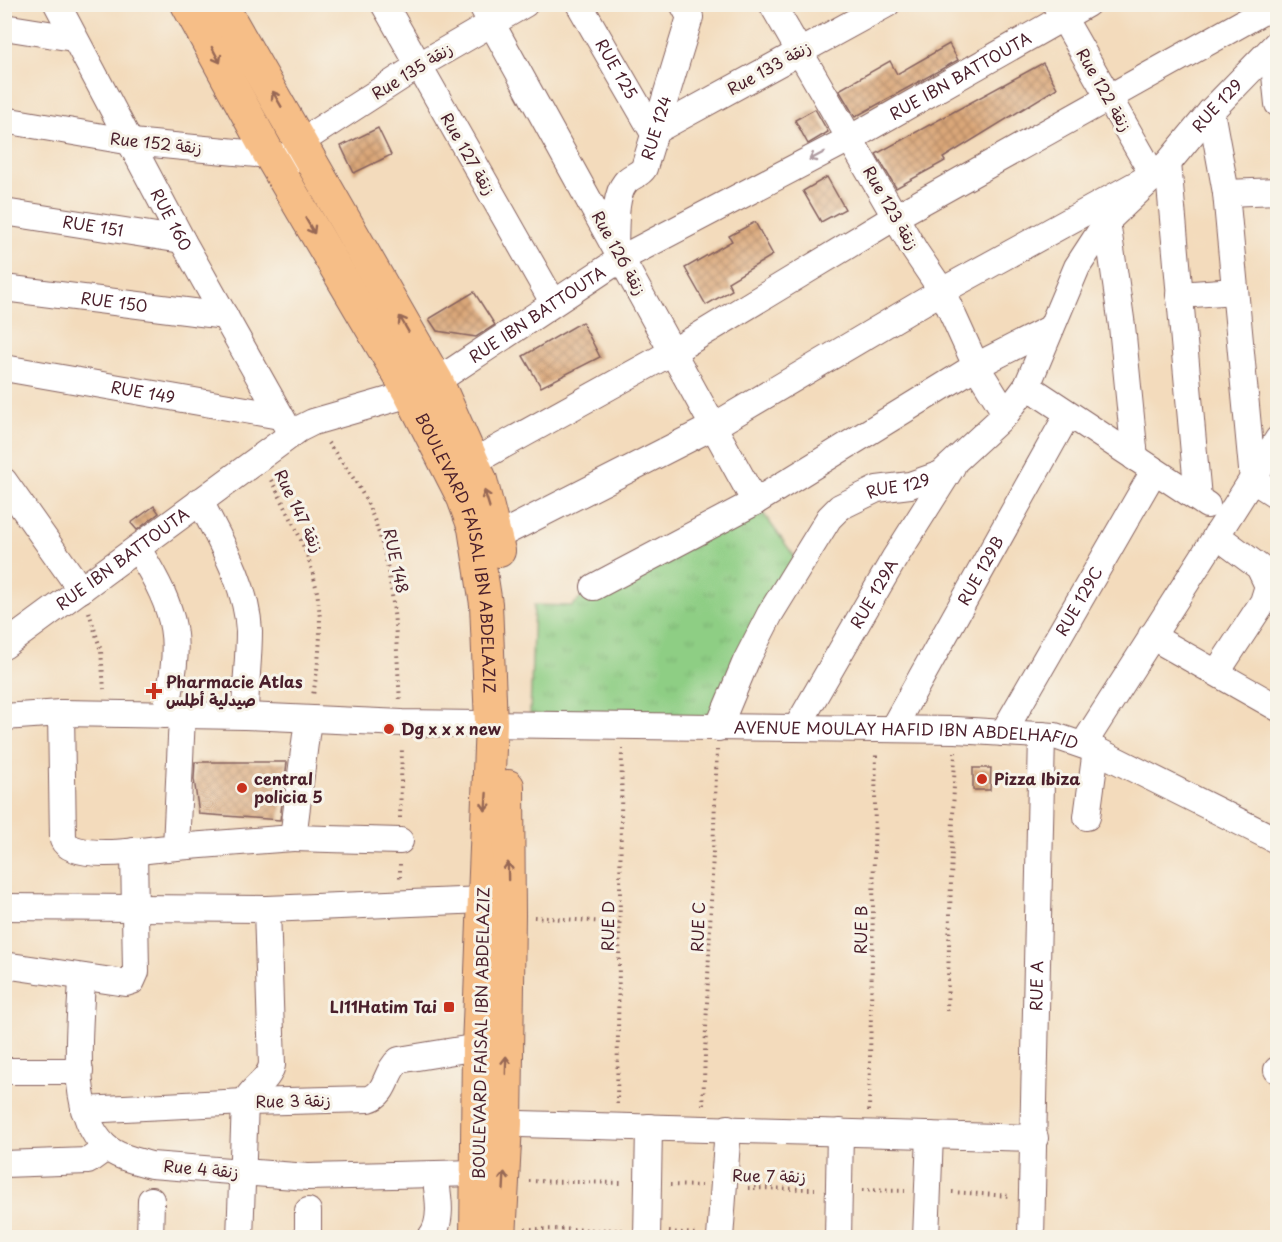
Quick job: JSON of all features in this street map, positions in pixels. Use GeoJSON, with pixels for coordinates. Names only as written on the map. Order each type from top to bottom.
{"type":"FeatureCollection","features":[{"type":"Feature","properties":{"kind":"main road","name":"BOULEVARD FAISAL IBN ABDELAZIZ"},"geometry":{"type":"LineString","coordinates":[[187,4],[269,154],[473,462],[488,500],[498,536],[506,610],[496,908],[491,1177],[500,1238]]}},
{"type":"Feature","properties":{"kind":"main road","name":"BOULEVARD FAISAL IBN ABDELAZIZ"},"geometry":{"type":"LineString","coordinates":[[221,4],[305,150],[424,387],[474,528],[501,723]]}},
{"type":"Feature","properties":{"kind":"main road","name":"BOULEVARD FAISAL IBN ABDELAZIZ"},"geometry":{"type":"LineString","coordinates":[[492,1123],[478,1047],[496,908]]}},
{"type":"Feature","properties":{"kind":"main road","name":"BOULEVARD FAISAL IBN ABDELAZIZ"},"geometry":{"type":"LineString","coordinates":[[476,1238],[491,1177]]}},
{"type":"Feature","properties":{"kind":"street","name":"RUE 160"},"geometry":{"type":"LineString","coordinates":[[57,4],[73,38],[132,142],[182,240],[225,316],[295,424]]}},
{"type":"Feature","properties":{"kind":"street","name":"Rue 127 زنقة"},"geometry":{"type":"LineString","coordinates":[[384,4],[553,302]]}},
{"type":"Feature","properties":{"kind":"street","name":"Rue 135 زنقة"},"geometry":{"type":"LineString","coordinates":[[305,150],[486,14],[525,4]]}},
{"type":"Feature","properties":{"kind":"street","name":"RUE 125"},"geometry":{"type":"LineString","coordinates":[[579,4],[653,132]]}},
{"type":"Feature","properties":{"kind":"street","name":"Rue 123 زنقة"},"geometry":{"type":"LineString","coordinates":[[772,4],[895,217],[942,291],[976,366],[1006,414]]}},
{"type":"Feature","properties":{"kind":"street","name":"Rue 133 زنقة"},"geometry":{"type":"LineString","coordinates":[[653,132],[887,4]]}},
{"type":"Feature","properties":{"kind":"street","name":"RUE IBN BATTOUTA"},"geometry":{"type":"LineString","coordinates":[[4,646],[259,458],[295,424],[424,387],[553,302],[618,252],[851,138],[1048,25],[1060,12],[1088,4]]}},
{"type":"Feature","properties":{"kind":"street","name":"RUE 124"},"geometry":{"type":"LineString","coordinates":[[618,252],[621,190],[630,178],[642,171],[694,8]]}},
{"type":"Feature","properties":{"kind":"street","name":"Rue 122 زنقة"},"geometry":{"type":"LineString","coordinates":[[1060,12],[1110,96],[1160,169]]}},
{"type":"Feature","properties":{"kind":"street"},"geometry":{"type":"LineString","coordinates":[[473,462],[672,352],[895,217],[1262,12]]}},
{"type":"Feature","properties":{"kind":"street","name":"Rue 126 زنقة"},"geometry":{"type":"LineString","coordinates":[[486,14],[755,502]]}},
{"type":"Feature","properties":{"kind":"street"},"geometry":{"type":"LineString","coordinates":[[4,27],[73,38]]}},
{"type":"Feature","properties":{"kind":"street"},"geometry":{"type":"LineString","coordinates":[[1274,58],[1278,104]]}},
{"type":"Feature","properties":{"kind":"street","name":"RUE 129"},"geometry":{"type":"LineString","coordinates":[[718,728],[746,661],[770,614],[829,518],[840,507],[877,489],[924,480],[941,474],[1006,414],[1027,386],[1077,267],[1107,220],[1160,169],[1210,111],[1274,58]]}},
{"type":"Feature","properties":{"kind":"street"},"geometry":{"type":"LineString","coordinates":[[1210,111],[1226,193],[1253,480]]}},
{"type":"Feature","properties":{"kind":"street","name":"Rue 152 زنقة"},"geometry":{"type":"LineString","coordinates":[[4,120],[132,142],[269,154],[305,150]]}},
{"type":"Feature","properties":{"kind":"street"},"geometry":{"type":"LineString","coordinates":[[498,536],[714,426],[942,291],[1160,169],[1179,295],[1198,498]]}},
{"type":"Feature","properties":{"kind":"street"},"geometry":{"type":"LineString","coordinates":[[1226,193],[1278,190]]}},
{"type":"Feature","properties":{"kind":"street","name":"RUE 151"},"geometry":{"type":"LineString","coordinates":[[4,212],[182,240]]}},
{"type":"Feature","properties":{"kind":"street"},"geometry":{"type":"LineString","coordinates":[[1107,220],[1145,464]]}},
{"type":"Feature","properties":{"kind":"street","name":"RUE 150"},"geometry":{"type":"LineString","coordinates":[[4,288],[225,316]]}},
{"type":"Feature","properties":{"kind":"street"},"geometry":{"type":"LineString","coordinates":[[1179,295],[1235,291]]}},
{"type":"Feature","properties":{"kind":"street"},"geometry":{"type":"LineString","coordinates":[[594,588],[755,502],[976,366],[1051,328]]}},
{"type":"Feature","properties":{"kind":"street","name":"RUE 149"},"geometry":{"type":"LineString","coordinates":[[4,368],[295,424]]}},
{"type":"Feature","properties":{"kind":"street"},"geometry":{"type":"LineString","coordinates":[[1027,386],[1198,498],[1221,527],[1259,567],[1268,586],[1263,602],[1217,672]]}},
{"type":"Feature","properties":{"kind":"street","name":"RUE 129B"},"geometry":{"type":"LineString","coordinates":[[885,728],[1068,414]]}},
{"type":"Feature","properties":{"kind":"street"},"geometry":{"type":"LineString","coordinates":[[1087,817],[1089,748],[1151,636],[1278,439]]}},
{"type":"Feature","properties":{"kind":"street","name":"RUE 129A"},"geometry":{"type":"LineString","coordinates":[[797,727],[894,559],[955,462]]}},
{"type":"Feature","properties":{"kind":"street","name":"RUE 129C"},"geometry":{"type":"LineString","coordinates":[[1003,733],[1145,464]]}},
{"type":"Feature","properties":{"kind":"street"},"geometry":{"type":"LineString","coordinates":[[1253,480],[1278,496]]}},
{"type":"Feature","properties":{"kind":"street"},"geometry":{"type":"LineString","coordinates":[[6,487],[81,590]]}},
{"type":"Feature","properties":{"kind":"street"},"geometry":{"type":"LineString","coordinates":[[200,501],[232,566],[246,611],[249,630],[245,716]]}},
{"type":"Feature","properties":{"kind":"street"},"geometry":{"type":"LineString","coordinates":[[138,549],[166,599],[176,643],[174,715],[176,847]]}},
{"type":"Feature","properties":{"kind":"street"},"geometry":{"type":"LineString","coordinates":[[1151,636],[1278,708]]}},
{"type":"Feature","properties":{"kind":"street"},"geometry":{"type":"LineString","coordinates":[[61,713],[64,844],[78,852],[134,851],[293,838],[400,841]]}},
{"type":"Feature","properties":{"kind":"street","name":"AVENUE MOULAY HAFID IBN ABDELHAFID"},"geometry":{"type":"LineString","coordinates":[[4,717],[61,713],[245,716],[402,723],[885,728],[1042,735],[1069,739],[1278,841]]}},
{"type":"Feature","properties":{"kind":"street"},"geometry":{"type":"LineString","coordinates":[[293,838],[308,719]]}},
{"type":"Feature","properties":{"kind":"street","name":"RUE A"},"geometry":{"type":"LineString","coordinates":[[1031,1238],[1035,1138],[1042,735]]}},
{"type":"Feature","properties":{"kind":"street"},"geometry":{"type":"LineString","coordinates":[[4,965],[82,977],[132,981],[136,972],[134,851]]}},
{"type":"Feature","properties":{"kind":"street"},"geometry":{"type":"LineString","coordinates":[[4,907],[267,909],[400,902],[496,908]]}},
{"type":"Feature","properties":{"kind":"street"},"geometry":{"type":"LineString","coordinates":[[240,1238],[245,1101],[250,1092],[267,1079],[272,1065],[267,909]]}},
{"type":"Feature","properties":{"kind":"street"},"geometry":{"type":"LineString","coordinates":[[4,1164],[88,1161],[106,1148],[94,1134],[84,1110],[80,1071],[82,977]]}},
{"type":"Feature","properties":{"kind":"street","name":"Rue 3 زنقة"},"geometry":{"type":"LineString","coordinates":[[84,1110],[245,1101],[369,1099],[379,1094],[390,1069],[399,1060],[478,1047]]}},
{"type":"Feature","properties":{"kind":"street"},"geometry":{"type":"LineString","coordinates":[[4,1071],[80,1071]]}},
{"type":"Feature","properties":{"kind":"street"},"geometry":{"type":"LineString","coordinates":[[492,1123],[702,1127],[1035,1138]]}},
{"type":"Feature","properties":{"kind":"street"},"geometry":{"type":"LineString","coordinates":[[646,1238],[649,1127]]}},
{"type":"Feature","properties":{"kind":"street"},"geometry":{"type":"LineString","coordinates":[[720,1238],[728,1128]]}},
{"type":"Feature","properties":{"kind":"street"},"geometry":{"type":"LineString","coordinates":[[838,1238],[840,1132]]}},
{"type":"Feature","properties":{"kind":"street"},"geometry":{"type":"LineString","coordinates":[[926,1238],[926,1191],[930,1135]]}},
{"type":"Feature","properties":{"kind":"street","name":"Rue 4 زنقة"},"geometry":{"type":"LineString","coordinates":[[106,1148],[129,1159],[151,1165],[241,1173],[308,1177],[435,1175],[491,1177]]}},
{"type":"Feature","properties":{"kind":"street"},"geometry":{"type":"LineString","coordinates":[[430,1238],[436,1230],[438,1213],[435,1175]]}},
{"type":"Feature","properties":{"kind":"street"},"geometry":{"type":"LineString","coordinates":[[150,1238],[151,1200]]}},
{"type":"Feature","properties":{"kind":"street"},"geometry":{"type":"LineString","coordinates":[[308,1211],[308,1238]]}},
{"type":"Feature","properties":{"kind":"path","name":"RUE 148"},"geometry":{"type":"LineString","coordinates":[[295,424],[361,490],[386,554],[393,600],[402,723],[400,902]]}},
{"type":"Feature","properties":{"kind":"path","name":"Rue 147 زنقة"},"geometry":{"type":"LineString","coordinates":[[259,458],[295,524],[312,566],[321,609],[321,640],[308,719]]}},
{"type":"Feature","properties":{"kind":"path"},"geometry":{"type":"LineString","coordinates":[[81,590],[101,651],[105,714]]}},
{"type":"Feature","properties":{"kind":"path","name":"RUE D"},"geometry":{"type":"LineString","coordinates":[[617,1126],[622,726]]}},
{"type":"Feature","properties":{"kind":"path","name":"RUE C"},"geometry":{"type":"LineString","coordinates":[[702,1127],[718,728]]}},
{"type":"Feature","properties":{"kind":"path","name":"RUE B"},"geometry":{"type":"LineString","coordinates":[[868,1132],[885,728]]}},
{"type":"Feature","properties":{"kind":"path"},"geometry":{"type":"LineString","coordinates":[[947,1011],[956,730]]}},
{"type":"Feature","properties":{"kind":"path"},"geometry":{"type":"LineString","coordinates":[[496,908],[620,923]]}},
{"type":"Feature","properties":{"kind":"path","name":"Rue 7 زنقة"},"geometry":{"type":"LineString","coordinates":[[491,1177],[724,1187],[926,1191],[1033,1197]]}},
{"type":"Feature","properties":{"kind":"green space"},"geometry":{"type":"Polygon","coordinates":[[[755,502],[800,564],[718,728],[530,714],[534,605],[572,606],[594,587],[755,502]]]}},
{"type":"Feature","properties":{"kind":"building"},"geometry":{"type":"Polygon","coordinates":[[[949,44],[958,60],[855,117],[839,90],[890,61],[897,74],[949,44]]]}},
{"type":"Feature","properties":{"kind":"building"},"geometry":{"type":"Polygon","coordinates":[[[1043,63],[1057,88],[943,158],[945,161],[896,188],[876,154],[1043,63]]]}},
{"type":"Feature","properties":{"kind":"building"},"geometry":{"type":"Polygon","coordinates":[[[815,109],[828,132],[808,144],[795,120],[815,109]]]}},
{"type":"Feature","properties":{"kind":"building"},"geometry":{"type":"Polygon","coordinates":[[[378,128],[391,155],[354,173],[341,146],[378,128]]]}},
{"type":"Feature","properties":{"kind":"building"},"geometry":{"type":"Polygon","coordinates":[[[827,177],[845,209],[821,222],[803,191],[827,177]]]}},
{"type":"Feature","properties":{"kind":"building"},"geometry":{"type":"Polygon","coordinates":[[[755,222],[773,255],[728,282],[732,290],[706,305],[685,268],[732,241],[729,236],[755,222]]]}},
{"type":"Feature","properties":{"kind":"building"},"geometry":{"type":"Polygon","coordinates":[[[474,292],[495,325],[476,337],[437,331],[429,319],[474,292]]]}},
{"type":"Feature","properties":{"kind":"building"},"geometry":{"type":"Polygon","coordinates":[[[582,322],[600,357],[541,387],[523,356],[582,322]]]}},
{"type":"Feature","properties":{"kind":"building"},"geometry":{"type":"Polygon","coordinates":[[[154,506],[159,513],[137,530],[131,523],[154,506]]]}},
{"type":"Feature","properties":{"kind":"building","name":"central policia 5"},"geometry":{"type":"Polygon","coordinates":[[[195,762],[287,762],[280,820],[199,814],[194,779],[195,762]]]}},
{"type":"Feature","properties":{"kind":"building","name":"Pizza Ibiza"},"geometry":{"type":"Polygon","coordinates":[[[973,768],[991,768],[990,790],[973,790],[973,768]]]}},
{"type":"Feature","properties":{"kind":"place","name":"Pharmacie Atlas صيدلية أطلس"},"geometry":{"type":"Point","coordinates":[154,691]}},
{"type":"Feature","properties":{"kind":"place","name":"Dg x x x new"},"geometry":{"type":"Point","coordinates":[389,729]}},
{"type":"Feature","properties":{"kind":"place","name":"Pizza Ibiza"},"geometry":{"type":"Point","coordinates":[982,779]}},
{"type":"Feature","properties":{"kind":"place","name":"central policia 5"},"geometry":{"type":"Point","coordinates":[242,788]}},
{"type":"Feature","properties":{"kind":"place","name":"LI11Hatim Tai"},"geometry":{"type":"Point","coordinates":[449,1007]}}]}
